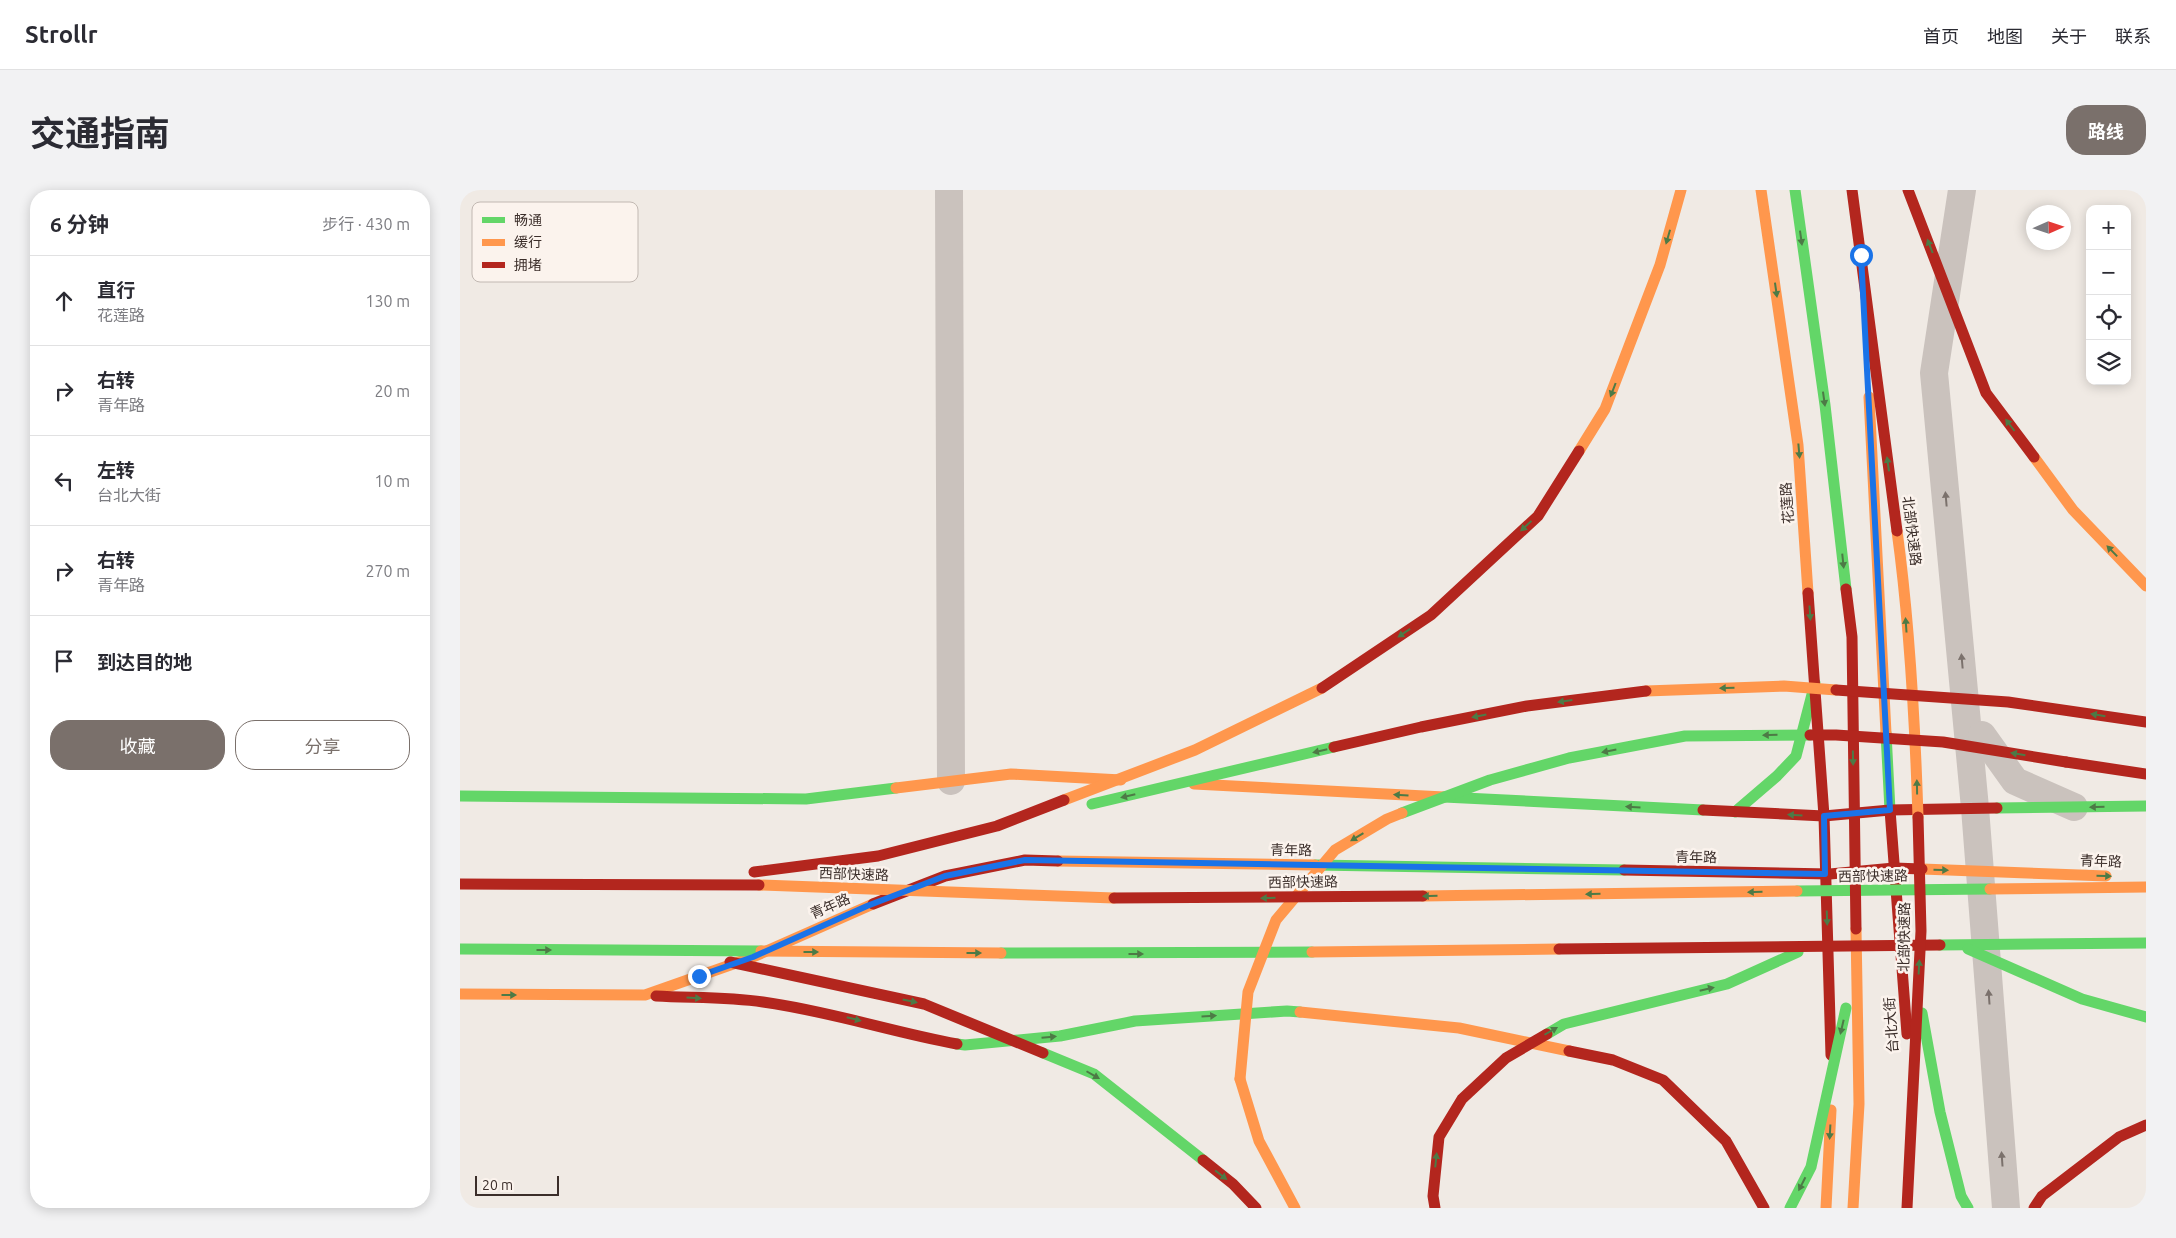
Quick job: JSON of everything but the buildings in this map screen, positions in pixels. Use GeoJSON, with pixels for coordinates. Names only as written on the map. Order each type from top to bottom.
{"type":"FeatureCollection","features":[{"type":"Feature","properties":{"kind":"main road"},"geometry":{"type":"LineString","coordinates":[[984,830],[1195,750],[1313,694],[1431,615],[1538,516],[1605,410],[1660,265],[1681,190]]}},
{"type":"Feature","properties":{"kind":"main road","name":"花莲路"},"geometry":{"type":"LineString","coordinates":[[1761,190],[1798,445],[1824,816]]}},
{"type":"Feature","properties":{"kind":"main road"},"geometry":{"type":"LineString","coordinates":[[1794,190],[1825,405],[1852,637],[1859,1104],[1853,1208]]}},
{"type":"Feature","properties":{"kind":"main road","name":"北部快速路"},"geometry":{"type":"LineString","coordinates":[[1852,190],[1902,566],[1916,754],[1921,931],[1907,1208]]}},
{"type":"Feature","properties":{"kind":"main road"},"geometry":{"type":"LineString","coordinates":[[1860,190],[1861,255],[1890,810]]}},
{"type":"Feature","properties":{"kind":"main road"},"geometry":{"type":"LineString","coordinates":[[1908,190],[1986,393],[2073,510],[2146,586]]}},
{"type":"Feature","properties":{"kind":"main road"},"geometry":{"type":"LineString","coordinates":[[1734,812],[1777,776],[1796,756],[1815,683]]}},
{"type":"Feature","properties":{"kind":"main road"},"geometry":{"type":"LineString","coordinates":[[632,884],[878,856],[1421,727],[1527,706],[1629,692],[1784,686],[2008,702],[2146,722]]}},
{"type":"Feature","properties":{"kind":"main road"},"geometry":{"type":"LineString","coordinates":[[1295,1208],[1259,1142],[1240,1079],[1248,992],[1276,920],[1335,850],[1387,819],[1490,780],[1569,758],[1685,736],[1836,735],[1943,742],[2146,774]]}},
{"type":"Feature","properties":{"kind":"main road"},"geometry":{"type":"LineString","coordinates":[[460,796],[806,799],[1011,774],[1824,816],[1890,810],[2146,806]]}},
{"type":"Feature","properties":{"kind":"main road","name":"台北大街"},"geometry":{"type":"LineString","coordinates":[[1890,810],[1919,1198]]}},
{"type":"Feature","properties":{"kind":"main road"},"geometry":{"type":"LineString","coordinates":[[1824,816],[1832,1096],[1826,1208]]}},
{"type":"Feature","properties":{"kind":"main road","name":"青年路"},"geometry":{"type":"LineString","coordinates":[[460,994],[645,995],[753,957],[867,906],[945,876],[1025,860],[1825,874],[1894,868],[2146,878]]}},
{"type":"Feature","properties":{"kind":"main road","name":"西部快速路"},"geometry":{"type":"LineString","coordinates":[[460,884],[722,884],[1128,900],[2146,888]]}},
{"type":"Feature","properties":{"kind":"main road"},"geometry":{"type":"LineString","coordinates":[[460,949],[1143,954],[2146,943]]}},
{"type":"Feature","properties":{"kind":"main road"},"geometry":{"type":"LineString","coordinates":[[1960,945],[2082,999],[2146,1018]]}},
{"type":"Feature","properties":{"kind":"main road"},"geometry":{"type":"LineString","coordinates":[[1435,1208],[1433,1196],[1438,1137],[1462,1099],[1506,1058],[1564,1024],[1727,984],[1809,947]]}},
{"type":"Feature","properties":{"kind":"main road"},"geometry":{"type":"LineString","coordinates":[[674,951],[924,1004],[1094,1074],[1233,1184],[1256,1208]]}},
{"type":"Feature","properties":{"kind":"main road"},"geometry":{"type":"LineString","coordinates":[[1790,1208],[1811,1167],[1856,963]]}},
{"type":"Feature","properties":{"kind":"main road"},"geometry":{"type":"LineString","coordinates":[[1918,991],[1940,1112],[1961,1196],[1968,1208]]}},
{"type":"Feature","properties":{"kind":"main road"},"geometry":{"type":"LineString","coordinates":[[645,995],[762,1002],[850,1018],[911,1035],[965,1045],[1060,1036],[1135,1021],[1287,1011],[1459,1028],[1612,1060],[1663,1080],[1726,1141],[1764,1208]]}},
{"type":"Feature","properties":{"kind":"main road"},"geometry":{"type":"LineString","coordinates":[[2034,1208],[2042,1196],[2119,1137],[2146,1125]]}},
{"type":"Feature","properties":{"kind":"street"},"geometry":{"type":"LineString","coordinates":[[949,190],[951,781]]}},
{"type":"Feature","properties":{"kind":"street"},"geometry":{"type":"LineString","coordinates":[[1962,190],[1952,242],[1934,373],[1976,808],[1979,870],[2006,1208]]}},
{"type":"Feature","properties":{"kind":"street"},"geometry":{"type":"LineString","coordinates":[[1967,715],[2015,781],[2074,807]]}},
{"type":"Feature","properties":{"kind":"traffic: fast"},"geometry":{"type":"LineString","coordinates":[[1795,190],[1825,405],[1846,589]]}},
{"type":"Feature","properties":{"kind":"traffic: fast"},"geometry":{"type":"LineString","coordinates":[[1735,812],[1777,776],[1796,756],[1815,683]]}},
{"type":"Feature","properties":{"kind":"traffic: fast"},"geometry":{"type":"LineString","coordinates":[[1886,733],[1890,810]]}},
{"type":"Feature","properties":{"kind":"traffic: fast"},"geometry":{"type":"LineString","coordinates":[[1402,813],[1490,780],[1569,758],[1685,736],[1810,735]]}},
{"type":"Feature","properties":{"kind":"traffic: fast"},"geometry":{"type":"LineString","coordinates":[[1092,804],[1334,747]]}},
{"type":"Feature","properties":{"kind":"traffic: fast"},"geometry":{"type":"LineString","coordinates":[[460,796],[806,799],[896,788]]}},
{"type":"Feature","properties":{"kind":"traffic: fast"},"geometry":{"type":"LineString","coordinates":[[1444,797],[1703,810]]}},
{"type":"Feature","properties":{"kind":"traffic: fast"},"geometry":{"type":"LineString","coordinates":[[1997,808],[2146,806]]}},
{"type":"Feature","properties":{"kind":"traffic: fast"},"geometry":{"type":"LineString","coordinates":[[1315,865],[1624,870]]}},
{"type":"Feature","properties":{"kind":"traffic: fast"},"geometry":{"type":"LineString","coordinates":[[1797,891],[1990,889]]}},
{"type":"Feature","properties":{"kind":"traffic: fast"},"geometry":{"type":"LineString","coordinates":[[1940,945],[2146,943]]}},
{"type":"Feature","properties":{"kind":"traffic: fast"},"geometry":{"type":"LineString","coordinates":[[460,949],[761,951]]}},
{"type":"Feature","properties":{"kind":"traffic: fast"},"geometry":{"type":"LineString","coordinates":[[1968,949],[2082,999],[2146,1017]]}},
{"type":"Feature","properties":{"kind":"traffic: fast"},"geometry":{"type":"LineString","coordinates":[[1001,953],[1312,952]]}},
{"type":"Feature","properties":{"kind":"traffic: fast"},"geometry":{"type":"LineString","coordinates":[[1547,1034],[1564,1024],[1727,984],[1798,952]]}},
{"type":"Feature","properties":{"kind":"traffic: fast"},"geometry":{"type":"LineString","coordinates":[[1790,1208],[1811,1167],[1846,1008]]}},
{"type":"Feature","properties":{"kind":"traffic: fast"},"geometry":{"type":"LineString","coordinates":[[957,1044],[965,1045],[1060,1036],[1135,1021],[1287,1011],[1300,1012]]}},
{"type":"Feature","properties":{"kind":"traffic: fast"},"geometry":{"type":"LineString","coordinates":[[1922,1013],[1940,1112],[1961,1196],[1968,1208]]}},
{"type":"Feature","properties":{"kind":"traffic: fast"},"geometry":{"type":"LineString","coordinates":[[1043,1053],[1094,1074],[1203,1160]]}},
{"type":"Feature","properties":{"kind":"traffic: slow"},"geometry":{"type":"LineString","coordinates":[[1579,451],[1605,409],[1660,265],[1681,190]]}},
{"type":"Feature","properties":{"kind":"traffic: slow"},"geometry":{"type":"LineString","coordinates":[[1761,190],[1798,445],[1808,593]]}},
{"type":"Feature","properties":{"kind":"traffic: slow"},"geometry":{"type":"LineString","coordinates":[[1869,397],[1886,733]]}},
{"type":"Feature","properties":{"kind":"traffic: slow"},"geometry":{"type":"LineString","coordinates":[[2034,457],[2073,510],[2146,586]]}},
{"type":"Feature","properties":{"kind":"traffic: slow"},"geometry":{"type":"LineString","coordinates":[[1897,531],[1911,674],[1918,817]]}},
{"type":"Feature","properties":{"kind":"traffic: slow"},"geometry":{"type":"LineString","coordinates":[[1646,691],[1784,686],[1836,690]]}},
{"type":"Feature","properties":{"kind":"traffic: slow"},"geometry":{"type":"LineString","coordinates":[[1064,800],[1195,750],[1322,688]]}},
{"type":"Feature","properties":{"kind":"traffic: slow"},"geometry":{"type":"LineString","coordinates":[[896,788],[1011,774],[1121,780]]}},
{"type":"Feature","properties":{"kind":"traffic: slow"},"geometry":{"type":"LineString","coordinates":[[1194,784],[1444,797]]}},
{"type":"Feature","properties":{"kind":"traffic: slow"},"geometry":{"type":"LineString","coordinates":[[1240,1079],[1248,992],[1276,920],[1335,850],[1387,819],[1402,813]]}},
{"type":"Feature","properties":{"kind":"traffic: slow"},"geometry":{"type":"LineString","coordinates":[[1058,861],[1315,865]]}},
{"type":"Feature","properties":{"kind":"traffic: slow"},"geometry":{"type":"LineString","coordinates":[[1922,869],[2106,876]]}},
{"type":"Feature","properties":{"kind":"traffic: slow"},"geometry":{"type":"LineString","coordinates":[[759,885],[1114,898]]}},
{"type":"Feature","properties":{"kind":"traffic: slow"},"geometry":{"type":"LineString","coordinates":[[1990,889],[2146,887]]}},
{"type":"Feature","properties":{"kind":"traffic: slow"},"geometry":{"type":"LineString","coordinates":[[1423,896],[1797,891]]}},
{"type":"Feature","properties":{"kind":"traffic: slow"},"geometry":{"type":"LineString","coordinates":[[460,994],[645,995],[753,957],[873,904]]}},
{"type":"Feature","properties":{"kind":"traffic: slow"},"geometry":{"type":"LineString","coordinates":[[1853,1208],[1859,1104],[1856,929]]}},
{"type":"Feature","properties":{"kind":"traffic: slow"},"geometry":{"type":"LineString","coordinates":[[1312,952],[1559,949]]}},
{"type":"Feature","properties":{"kind":"traffic: slow"},"geometry":{"type":"LineString","coordinates":[[761,951],[1001,953]]}},
{"type":"Feature","properties":{"kind":"traffic: slow"},"geometry":{"type":"LineString","coordinates":[[1300,1012],[1459,1028],[1569,1051]]}},
{"type":"Feature","properties":{"kind":"traffic: slow"},"geometry":{"type":"LineString","coordinates":[[1240,1079],[1259,1141],[1295,1208]]}},
{"type":"Feature","properties":{"kind":"traffic: slow"},"geometry":{"type":"LineString","coordinates":[[1826,1208],[1831,1110]]}},
{"type":"Feature","properties":{"kind":"traffic: jam"},"geometry":{"type":"LineString","coordinates":[[1852,190],[1897,531]]}},
{"type":"Feature","properties":{"kind":"traffic: jam"},"geometry":{"type":"LineString","coordinates":[[1908,190],[1986,393],[2034,457]]}},
{"type":"Feature","properties":{"kind":"traffic: jam"},"geometry":{"type":"LineString","coordinates":[[1322,688],[1431,615],[1538,516],[1579,451]]}},
{"type":"Feature","properties":{"kind":"traffic: jam"},"geometry":{"type":"LineString","coordinates":[[1846,589],[1852,637],[1856,929]]}},
{"type":"Feature","properties":{"kind":"traffic: jam"},"geometry":{"type":"LineString","coordinates":[[1808,593],[1824,816]]}},
{"type":"Feature","properties":{"kind":"traffic: jam"},"geometry":{"type":"LineString","coordinates":[[1836,690],[2008,702],[2146,722]]}},
{"type":"Feature","properties":{"kind":"traffic: jam"},"geometry":{"type":"LineString","coordinates":[[1334,747],[1527,706],[1646,691]]}},
{"type":"Feature","properties":{"kind":"traffic: jam"},"geometry":{"type":"LineString","coordinates":[[1810,735],[1943,742],[2066,762]]}},
{"type":"Feature","properties":{"kind":"traffic: jam"},"geometry":{"type":"LineString","coordinates":[[2066,762],[2146,774]]}},
{"type":"Feature","properties":{"kind":"traffic: jam"},"geometry":{"type":"LineString","coordinates":[[754,872],[878,856],[997,826],[1064,800]]}},
{"type":"Feature","properties":{"kind":"traffic: jam"},"geometry":{"type":"LineString","coordinates":[[1703,810],[1824,816],[1890,810],[1997,808]]}},
{"type":"Feature","properties":{"kind":"traffic: jam"},"geometry":{"type":"LineString","coordinates":[[1890,810],[1907,1034]]}},
{"type":"Feature","properties":{"kind":"traffic: jam"},"geometry":{"type":"LineString","coordinates":[[1824,816],[1831,1055]]}},
{"type":"Feature","properties":{"kind":"traffic: jam"},"geometry":{"type":"LineString","coordinates":[[1907,1208],[1921,931],[1918,817]]}},
{"type":"Feature","properties":{"kind":"traffic: jam"},"geometry":{"type":"LineString","coordinates":[[873,904],[945,876],[1025,860],[1058,861]]}},
{"type":"Feature","properties":{"kind":"traffic: jam"},"geometry":{"type":"LineString","coordinates":[[1624,870],[1830,874],[1894,868],[1922,869]]}},
{"type":"Feature","properties":{"kind":"traffic: jam"},"geometry":{"type":"LineString","coordinates":[[460,884],[759,885]]}},
{"type":"Feature","properties":{"kind":"traffic: jam"},"geometry":{"type":"LineString","coordinates":[[1114,898],[1423,896]]}},
{"type":"Feature","properties":{"kind":"traffic: jam"},"geometry":{"type":"LineString","coordinates":[[1559,949],[1940,945]]}},
{"type":"Feature","properties":{"kind":"traffic: jam"},"geometry":{"type":"LineString","coordinates":[[730,962],[924,1004],[1043,1053]]}},
{"type":"Feature","properties":{"kind":"traffic: jam"},"geometry":{"type":"LineString","coordinates":[[656,996],[763,1002],[836,1016],[957,1044]]}},
{"type":"Feature","properties":{"kind":"traffic: jam"},"geometry":{"type":"LineString","coordinates":[[1435,1208],[1433,1196],[1439,1137],[1462,1099],[1506,1058],[1547,1034]]}},
{"type":"Feature","properties":{"kind":"traffic: jam"},"geometry":{"type":"LineString","coordinates":[[1569,1051],[1613,1060],[1663,1080],[1726,1141],[1764,1208]]}},
{"type":"Feature","properties":{"kind":"traffic: jam"},"geometry":{"type":"LineString","coordinates":[[2034,1208],[2042,1196],[2119,1137],[2146,1125]]}},
{"type":"Feature","properties":{"kind":"traffic: jam"},"geometry":{"type":"LineString","coordinates":[[1203,1160],[1233,1184],[1256,1208]]}},
{"type":"Feature","properties":{"kind":"route"},"geometry":{"type":"LineString","coordinates":[[699,976],[753,957],[867,906],[945,876],[1025,860],[1825,874],[1824,816],[1890,810],[1861,255]]}}]}
